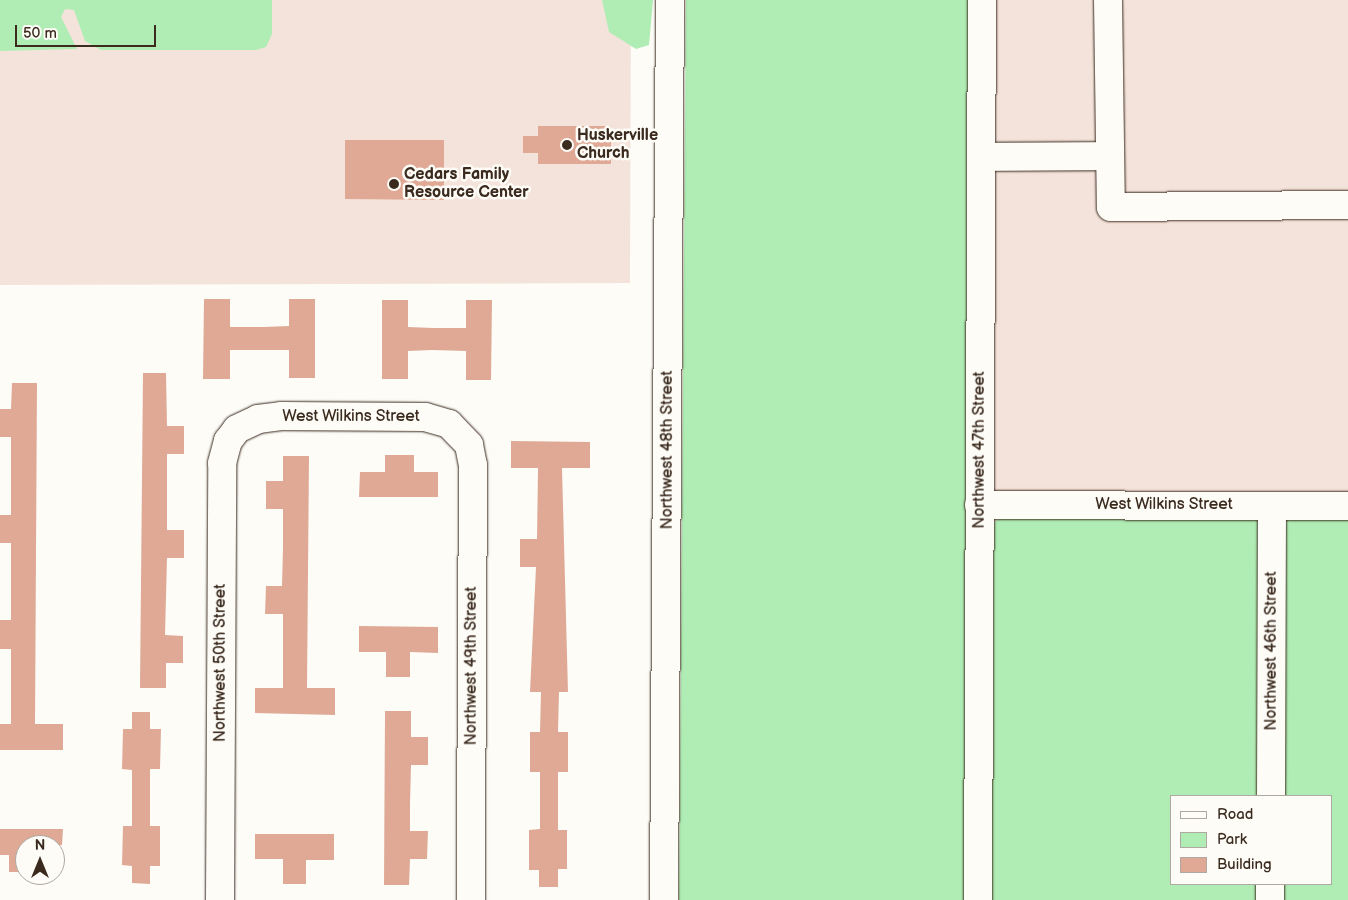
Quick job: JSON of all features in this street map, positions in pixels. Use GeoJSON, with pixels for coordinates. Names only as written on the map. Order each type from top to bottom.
{"type":"FeatureCollection","features":[{"type":"Feature","properties":{"kind":"street","name":"Northwest 48th Street"},"geometry":{"type":"LineString","coordinates":[[664,900],[670,0]]}},
{"type":"Feature","properties":{"kind":"street","name":"Northwest 47th Street"},"geometry":{"type":"LineString","coordinates":[[978,900],[982,0]]}},
{"type":"Feature","properties":{"kind":"street"},"geometry":{"type":"LineString","coordinates":[[1108,0],[1111,207],[1348,205]]}},
{"type":"Feature","properties":{"kind":"street"},"geometry":{"type":"LineString","coordinates":[[981,157],[1110,156]]}},
{"type":"Feature","properties":{"kind":"street","name":"West Wilkins Street"},"geometry":{"type":"LineString","coordinates":[[237,429],[258,419],[281,416],[425,417],[444,421],[462,435]]}},
{"type":"Feature","properties":{"kind":"street","name":"Northwest 50th Street"},"geometry":{"type":"LineString","coordinates":[[220,900],[222,463],[228,441],[237,429]]}},
{"type":"Feature","properties":{"kind":"street","name":"Northwest 49th Street"},"geometry":{"type":"LineString","coordinates":[[462,435],[473,465],[471,900]]}},
{"type":"Feature","properties":{"kind":"street","name":"West Wilkins Street"},"geometry":{"type":"LineString","coordinates":[[979,505],[1348,506]]}},
{"type":"Feature","properties":{"kind":"street","name":"Northwest 46th Street"},"geometry":{"type":"LineString","coordinates":[[1271,795],[1272,506]]}},
{"type":"Feature","properties":{"kind":"street"},"geometry":{"type":"LineString","coordinates":[[1270,885],[1270,900]]}},
{"type":"Feature","properties":{"kind":"shaded area"},"geometry":{"type":"Polygon","coordinates":[[[0,0],[631,0],[630,283],[0,285],[0,0]]]}},
{"type":"Feature","properties":{"kind":"shaded area"},"geometry":{"type":"Polygon","coordinates":[[[706,0],[1348,0],[1348,900],[695,900],[706,0]]]}},
{"type":"Feature","properties":{"kind":"green space"},"geometry":{"type":"Polygon","coordinates":[[[0,0],[272,0],[272,34],[266,47],[256,50],[101,50],[85,41],[74,10],[65,9],[61,17],[77,49],[0,51],[0,0]]]}},
{"type":"Feature","properties":{"kind":"green space"},"geometry":{"type":"Polygon","coordinates":[[[602,0],[653,0],[649,45],[636,49],[609,32],[602,0]]]}},
{"type":"Feature","properties":{"kind":"green space"},"geometry":{"type":"Polygon","coordinates":[[[686,0],[969,0],[965,900],[679,900],[686,0]]]}},
{"type":"Feature","properties":{"kind":"green space"},"geometry":{"type":"Polygon","coordinates":[[[1248,515],[1259,522],[1262,795],[1170,795],[1170,885],[1262,885],[1262,900],[984,900],[991,526],[1000,517],[1248,515]]]}},
{"type":"Feature","properties":{"kind":"green space"},"geometry":{"type":"Polygon","coordinates":[[[1295,515],[1348,515],[1348,900],[1276,900],[1275,885],[1333,885],[1333,795],[1276,795],[1285,520],[1295,515]]]}},
{"type":"Feature","properties":{"kind":"building","name":"Huskerville Church"},"geometry":{"type":"Polygon","coordinates":[[[538,126],[611,126],[611,164],[538,164],[538,153],[523,153],[523,136],[538,136],[538,126]]]}},
{"type":"Feature","properties":{"kind":"building","name":"Cedars Family Resource Center"},"geometry":{"type":"Polygon","coordinates":[[[345,140],[444,140],[444,200],[345,199],[345,140]]]}},
{"type":"Feature","properties":{"kind":"building"},"geometry":{"type":"Polygon","coordinates":[[[204,299],[230,299],[230,327],[264,327],[289,326],[289,299],[315,299],[315,378],[289,378],[289,350],[230,350],[230,379],[203,379],[204,299]]]}},
{"type":"Feature","properties":{"kind":"building"},"geometry":{"type":"Polygon","coordinates":[[[382,300],[408,300],[408,327],[466,328],[466,300],[492,300],[491,380],[466,380],[466,351],[432,350],[408,351],[408,379],[382,379],[382,300]]]}},
{"type":"Feature","properties":{"kind":"building"},"geometry":{"type":"Polygon","coordinates":[[[143,373],[166,373],[167,426],[184,426],[184,454],[167,454],[167,530],[184,530],[184,558],[167,558],[165,635],[183,636],[183,663],[166,663],[166,688],[140,688],[143,373]]]}},
{"type":"Feature","properties":{"kind":"building"},"geometry":{"type":"Polygon","coordinates":[[[12,383],[37,383],[35,724],[63,724],[63,750],[0,750],[0,724],[11,724],[11,649],[0,649],[0,620],[11,620],[11,543],[0,543],[0,515],[11,515],[11,437],[0,437],[0,409],[11,409],[12,383]]]}},
{"type":"Feature","properties":{"kind":"building"},"geometry":{"type":"Polygon","coordinates":[[[511,441],[590,442],[590,468],[562,468],[568,692],[559,692],[558,732],[568,732],[568,772],[558,772],[558,830],[567,830],[567,869],[558,869],[558,887],[539,887],[539,870],[529,870],[529,830],[540,829],[540,772],[530,772],[530,732],[540,732],[541,692],[530,692],[536,567],[520,567],[520,539],[537,539],[538,468],[511,468],[511,441]]]}},
{"type":"Feature","properties":{"kind":"building"},"geometry":{"type":"Polygon","coordinates":[[[385,455],[414,455],[414,472],[438,472],[438,497],[359,497],[360,472],[385,472],[385,455]]]}},
{"type":"Feature","properties":{"kind":"building"},"geometry":{"type":"Polygon","coordinates":[[[283,456],[309,456],[307,688],[335,688],[335,715],[255,713],[255,688],[283,688],[283,614],[265,614],[266,586],[282,586],[283,548],[283,509],[266,509],[266,481],[283,481],[283,456]]]}},
{"type":"Feature","properties":{"kind":"building"},"geometry":{"type":"Polygon","coordinates":[[[359,626],[438,627],[438,653],[410,652],[410,677],[386,677],[386,652],[359,652],[359,626]]]}},
{"type":"Feature","properties":{"kind":"building"},"geometry":{"type":"Polygon","coordinates":[[[385,711],[411,711],[411,737],[428,737],[428,765],[411,765],[410,804],[410,831],[428,831],[427,859],[410,859],[409,885],[384,885],[385,711]]]}},
{"type":"Feature","properties":{"kind":"building"},"geometry":{"type":"Polygon","coordinates":[[[132,712],[150,712],[150,729],[161,729],[160,769],[150,769],[150,826],[160,826],[160,866],[150,866],[150,884],[132,883],[132,866],[122,865],[123,826],[132,826],[132,770],[122,769],[123,729],[132,729],[132,712]]]}},
{"type":"Feature","properties":{"kind":"building"},"geometry":{"type":"Polygon","coordinates":[[[0,829],[63,829],[63,835],[15,835],[15,872],[9,872],[9,855],[0,855],[0,829]]]}},
{"type":"Feature","properties":{"kind":"building"},"geometry":{"type":"Polygon","coordinates":[[[255,834],[334,834],[334,860],[306,860],[306,884],[283,884],[283,859],[255,859],[255,834]]]}},
{"type":"Feature","properties":{"kind":"place","name":"Huskerville Church"},"geometry":{"type":"Point","coordinates":[567,145]}},
{"type":"Feature","properties":{"kind":"place","name":"Cedars Family Resource Center"},"geometry":{"type":"Point","coordinates":[394,184]}}]}
